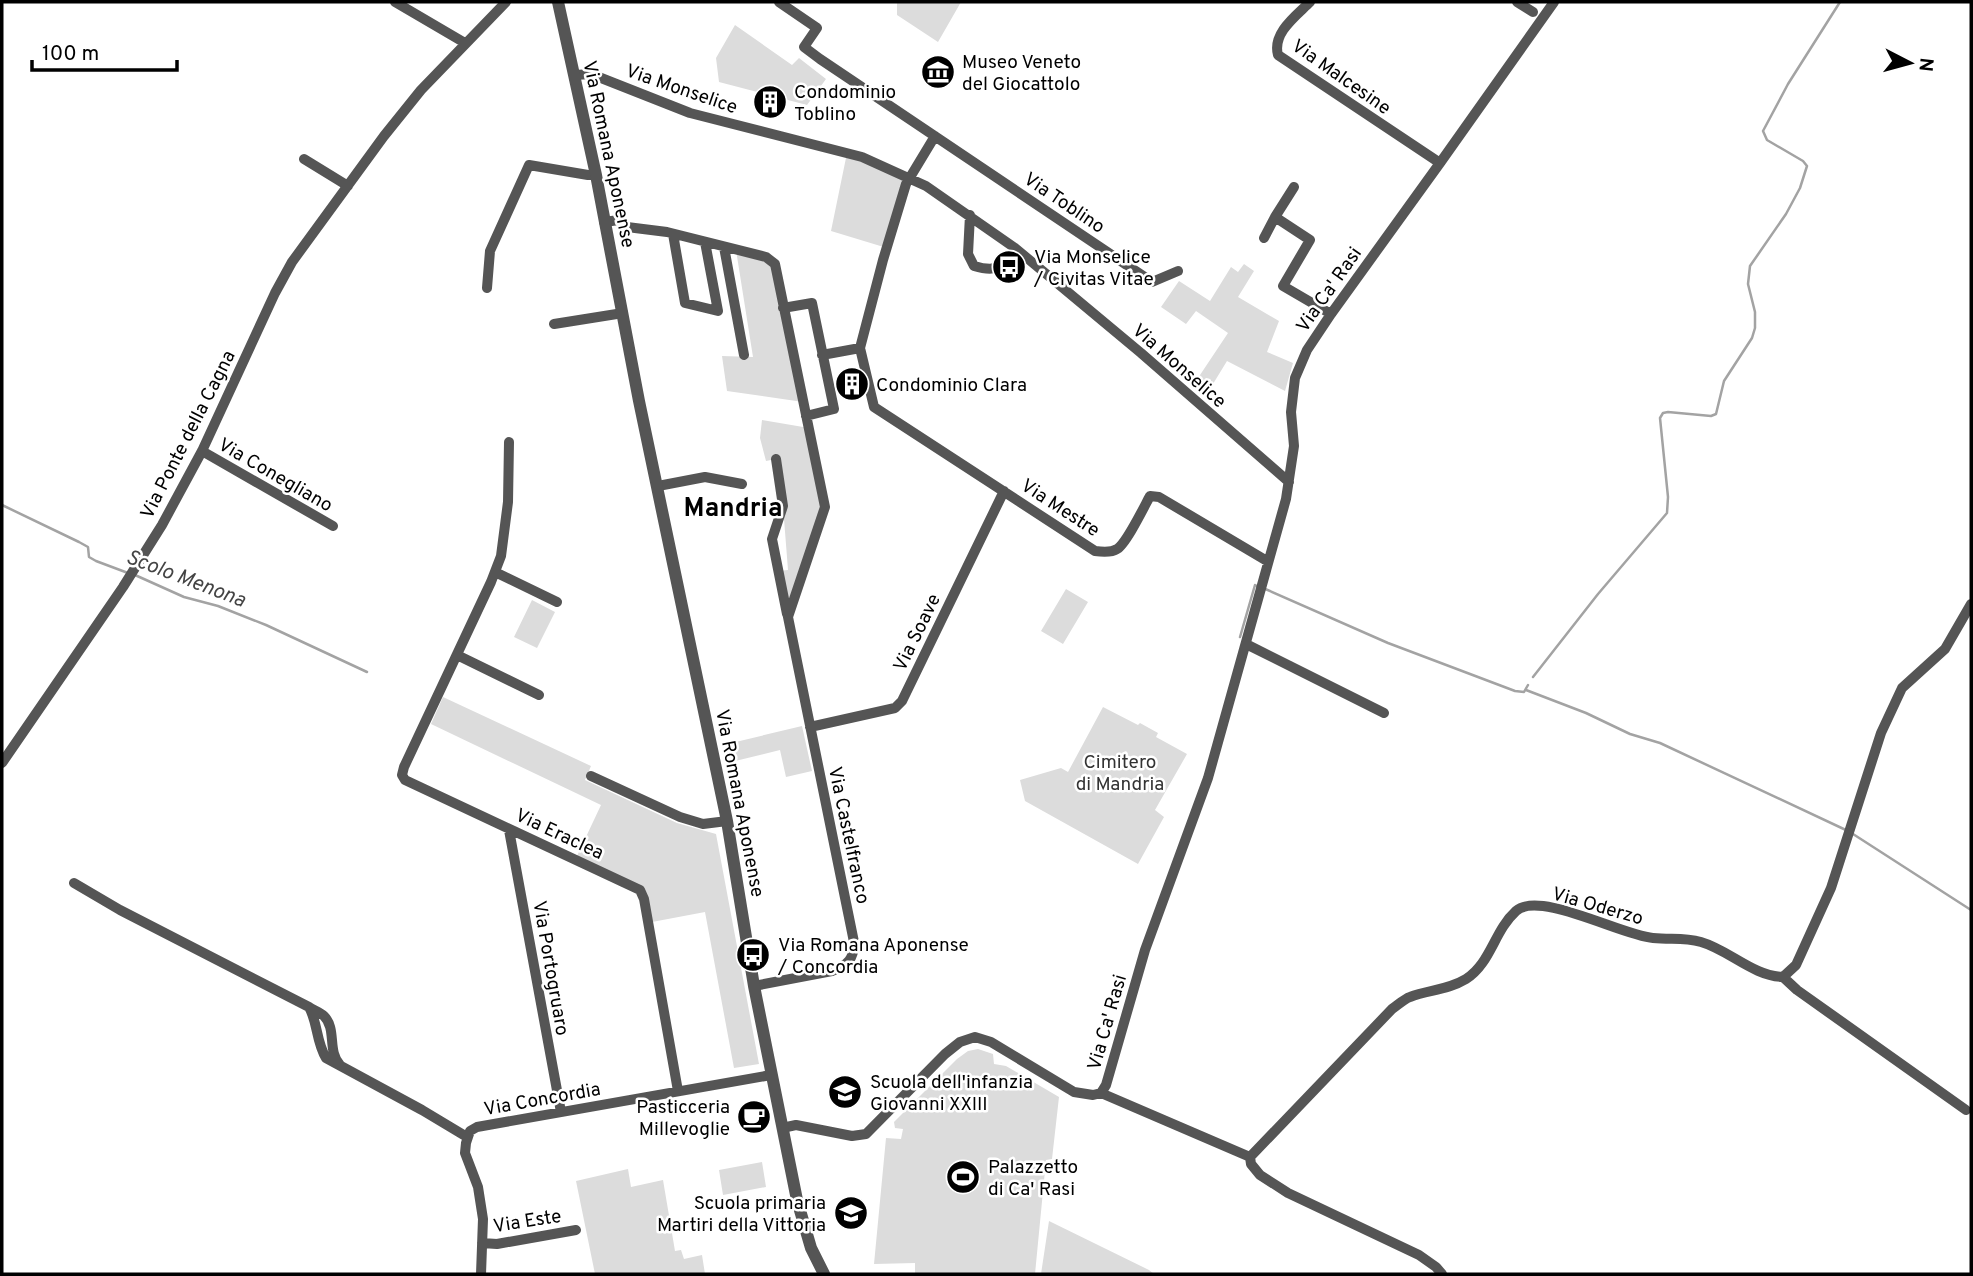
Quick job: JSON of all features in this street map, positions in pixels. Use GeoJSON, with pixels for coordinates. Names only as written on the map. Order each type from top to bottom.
{"type":"FeatureCollection","features":[{"type":"Feature","properties":{"kind":"street"},"geometry":{"type":"LineString","coordinates":[[395,2],[465,43]]}},
{"type":"Feature","properties":{"kind":"street","name":"Via Ponte della Cagna"},"geometry":{"type":"LineString","coordinates":[[2,764],[162,525],[202,451],[292,262],[421,90],[506,2]]}},
{"type":"Feature","properties":{"kind":"street","name":"Via Romana Aponense"},"geometry":{"type":"LineString","coordinates":[[558,2],[596,175],[727,821],[754,986],[782,1128],[802,1222],[824,1274]]}},
{"type":"Feature","properties":{"kind":"street","name":"Via Toblino"},"geometry":{"type":"LineString","coordinates":[[779,2],[817,28],[804,47],[935,136],[1152,282],[1178,271]]}},
{"type":"Feature","properties":{"kind":"street","name":"Via Malcesine"},"geometry":{"type":"LineString","coordinates":[[1310,2],[1277,39],[1275,46],[1278,55],[1440,163]]}},
{"type":"Feature","properties":{"kind":"street"},"geometry":{"type":"LineString","coordinates":[[1517,2],[1533,12]]}},
{"type":"Feature","properties":{"kind":"street","name":"Via Ca' Rasi"},"geometry":{"type":"LineString","coordinates":[[782,1128],[796,1125],[852,1136],[866,1134],[945,1054],[960,1042],[975,1037],[991,1042],[1074,1092],[1093,1096],[1101,1093],[1106,1085],[1145,950],[1208,778],[1246,644],[1289,482],[1294,446],[1291,412],[1295,378],[1307,350],[1331,314],[1555,2]]}},
{"type":"Feature","properties":{"kind":"street","name":"Via Monselice"},"geometry":{"type":"LineString","coordinates":[[575,75],[591,74],[690,113],[862,157],[926,186],[1015,248],[1289,482]]}},
{"type":"Feature","properties":{"kind":"street"},"geometry":{"type":"LineString","coordinates":[[909,177],[935,136]]}},
{"type":"Feature","properties":{"kind":"street"},"geometry":{"type":"LineString","coordinates":[[304,159],[348,186]]}},
{"type":"Feature","properties":{"kind":"street"},"geometry":{"type":"LineString","coordinates":[[487,288],[491,251],[529,165],[587,176],[596,175]]}},
{"type":"Feature","properties":{"kind":"street","name":"Via Mestre"},"geometry":{"type":"LineString","coordinates":[[909,177],[879,272],[860,348],[874,407],[1095,551],[1117,550],[1124,543],[1150,496],[1159,496],[1267,561]]}},
{"type":"Feature","properties":{"kind":"street"},"geometry":{"type":"LineString","coordinates":[[1264,238],[1294,187]]}},
{"type":"Feature","properties":{"kind":"street"},"geometry":{"type":"LineString","coordinates":[[970,215],[968,254],[974,265],[999,268],[1005,264],[1015,248]]}},
{"type":"Feature","properties":{"kind":"street"},"geometry":{"type":"LineString","coordinates":[[1275,217],[1310,240],[1283,286],[1331,314]]}},
{"type":"Feature","properties":{"kind":"street","name":"Via Castelfranco"},"geometry":{"type":"LineString","coordinates":[[604,222],[618,220],[626,227],[673,234],[766,257],[775,264],[825,507],[788,617]]}},
{"type":"Feature","properties":{"kind":"street"},"geometry":{"type":"LineString","coordinates":[[607,236],[621,234],[626,227]]}},
{"type":"Feature","properties":{"kind":"street"},"geometry":{"type":"LineString","coordinates":[[673,234],[684,303],[736,314]]}},
{"type":"Feature","properties":{"kind":"street"},"geometry":{"type":"LineString","coordinates":[[705,242],[718,310]]}},
{"type":"Feature","properties":{"kind":"street"},"geometry":{"type":"LineString","coordinates":[[724,247],[744,355]]}},
{"type":"Feature","properties":{"kind":"street"},"geometry":{"type":"LineString","coordinates":[[783,308],[812,303],[834,409],[806,416]]}},
{"type":"Feature","properties":{"kind":"street"},"geometry":{"type":"LineString","coordinates":[[554,324],[622,313]]}},
{"type":"Feature","properties":{"kind":"street"},"geometry":{"type":"LineString","coordinates":[[822,355],[860,348]]}},
{"type":"Feature","properties":{"kind":"street","name":"Via Eraclea"},"geometry":{"type":"LineString","coordinates":[[509,442],[508,502],[495,572],[402,775],[405,780],[639,890],[644,899],[678,1091]]}},
{"type":"Feature","properties":{"kind":"street","name":"Via Conegliano"},"geometry":{"type":"LineString","coordinates":[[202,451],[333,526]]}},
{"type":"Feature","properties":{"kind":"street","name":"Via Castelfranco"},"geometry":{"type":"LineString","coordinates":[[754,986],[832,971],[850,962],[854,952],[772,539],[783,506],[776,459]]}},
{"type":"Feature","properties":{"kind":"street"},"geometry":{"type":"LineString","coordinates":[[658,486],[705,477],[742,484]]}},
{"type":"Feature","properties":{"kind":"street","name":"Via Soave"},"geometry":{"type":"LineString","coordinates":[[810,727],[895,708],[902,701],[1004,491]]}},
{"type":"Feature","properties":{"kind":"street"},"geometry":{"type":"LineString","coordinates":[[495,572],[557,602]]}},
{"type":"Feature","properties":{"kind":"street"},"geometry":{"type":"LineString","coordinates":[[1783,977],[1796,965],[1831,888],[1881,733],[1902,688],[1944,649],[1971,604]]}},
{"type":"Feature","properties":{"kind":"street"},"geometry":{"type":"LineString","coordinates":[[1246,644],[1384,713]]}},
{"type":"Feature","properties":{"kind":"street"},"geometry":{"type":"LineString","coordinates":[[457,655],[539,695]]}},
{"type":"Feature","properties":{"kind":"street"},"geometry":{"type":"LineString","coordinates":[[590,776],[680,817],[704,824],[727,821]]}},
{"type":"Feature","properties":{"kind":"street","name":"Via Portogruaro"},"geometry":{"type":"LineString","coordinates":[[509,830],[561,1112]]}},
{"type":"Feature","properties":{"kind":"street","name":"Via Concordia"},"geometry":{"type":"LineString","coordinates":[[74,883],[323,1015],[330,1030],[335,1060],[341,1066],[467,1137],[470,1131],[477,1127],[771,1075]]}},
{"type":"Feature","properties":{"kind":"street","name":"Via Oderzo"},"geometry":{"type":"LineString","coordinates":[[1250,1157],[1392,1009],[1408,998],[1466,979],[1482,965],[1517,909],[1528,906],[1547,905],[1652,939],[1679,937],[1703,943],[1773,977],[1783,977],[1797,990],[1966,1110]]}},
{"type":"Feature","properties":{"kind":"street"},"geometry":{"type":"LineString","coordinates":[[1101,1093],[1250,1157],[1251,1164],[1260,1175],[1288,1193],[1419,1255],[1442,1274]]}},
{"type":"Feature","properties":{"kind":"street","name":"Via Este"},"geometry":{"type":"LineString","coordinates":[[467,1137],[465,1153],[478,1187],[483,1219],[481,1274]]}},
{"type":"Feature","properties":{"kind":"street","name":"Via Este"},"geometry":{"type":"LineString","coordinates":[[482,1243],[497,1244],[576,1230]]}},
{"type":"Feature","properties":{"kind":"green space"},"geometry":{"type":"Polygon","coordinates":[[[897,2],[961,2],[938,42],[897,15],[897,2]]]}},
{"type":"Feature","properties":{"kind":"green space"},"geometry":{"type":"Polygon","coordinates":[[[735,25],[792,65],[799,58],[826,79],[807,105],[719,82],[716,58],[735,25]]]}},
{"type":"Feature","properties":{"kind":"green space"},"geometry":{"type":"Polygon","coordinates":[[[847,153],[909,177],[887,248],[831,231],[847,153]]]}},
{"type":"Feature","properties":{"kind":"green space"},"geometry":{"type":"Polygon","coordinates":[[[736,250],[775,264],[803,402],[727,391],[722,356],[753,357],[736,250]]]}},
{"type":"Feature","properties":{"kind":"green space"},"geometry":{"type":"Polygon","coordinates":[[[1244,264],[1254,271],[1238,297],[1279,321],[1267,352],[1293,363],[1285,391],[1227,361],[1205,397],[1192,387],[1228,333],[1196,311],[1186,324],[1161,307],[1179,281],[1210,301],[1231,267],[1238,272],[1244,264]]]}},
{"type":"Feature","properties":{"kind":"green space"},"geometry":{"type":"Polygon","coordinates":[[[762,420],[809,428],[825,507],[788,617],[778,571],[788,570],[783,506],[776,459],[766,461],[760,438],[762,420]]]}},
{"type":"Feature","properties":{"kind":"green space"},"geometry":{"type":"Polygon","coordinates":[[[1066,589],[1088,602],[1063,644],[1041,631],[1066,589]]]}},
{"type":"Feature","properties":{"kind":"green space"},"geometry":{"type":"Polygon","coordinates":[[[532,600],[555,612],[537,648],[514,637],[532,600]]]}},
{"type":"Feature","properties":{"kind":"green space"},"geometry":{"type":"Polygon","coordinates":[[[443,697],[591,766],[585,780],[677,823],[716,834],[759,1064],[734,1068],[705,912],[652,922],[647,897],[577,856],[601,805],[431,724],[443,697]]]}},
{"type":"Feature","properties":{"kind":"green space","name":"Cimitero di Mandria"},"geometry":{"type":"Polygon","coordinates":[[[1103,707],[1158,733],[1156,737],[1187,754],[1155,810],[1164,817],[1138,864],[1025,801],[1020,780],[1061,768],[1068,772],[1103,707]]]}},
{"type":"Feature","properties":{"kind":"green space"},"geometry":{"type":"Polygon","coordinates":[[[802,726],[812,771],[786,777],[780,750],[727,763],[723,745],[802,726]]]}},
{"type":"Feature","properties":{"kind":"green space","name":"Palazzetto di Ca' Rasi"},"geometry":{"type":"Polygon","coordinates":[[[978,1049],[993,1054],[994,1064],[1006,1066],[1059,1097],[1052,1159],[1046,1160],[1035,1274],[915,1274],[915,1263],[874,1264],[886,1138],[901,1139],[903,1129],[895,1128],[894,1122],[957,1059],[968,1051],[978,1049]]]}},
{"type":"Feature","properties":{"kind":"green space"},"geometry":{"type":"Polygon","coordinates":[[[762,1162],[766,1187],[723,1195],[719,1170],[762,1162]]]}},
{"type":"Feature","properties":{"kind":"green space"},"geometry":{"type":"Polygon","coordinates":[[[628,1169],[631,1187],[663,1180],[675,1251],[681,1250],[684,1259],[702,1255],[705,1274],[595,1274],[576,1181],[628,1169]]]}},
{"type":"Feature","properties":{"kind":"green space"},"geometry":{"type":"Polygon","coordinates":[[[1049,1221],[1149,1270],[1154,1274],[1041,1274],[1049,1221]]]}},
{"type":"Feature","properties":{"kind":"waterway"},"geometry":{"type":"LineString","coordinates":[[1533,677],[1598,594],[1667,513],[1668,497],[1660,418],[1663,413],[1716,414],[1724,381],[1752,338],[1755,312],[1748,284],[1750,266],[1786,214],[1800,188],[1807,166],[1767,140],[1763,131],[1788,84],[1840,2]]}},
{"type":"Feature","properties":{"kind":"waterway","name":"Scolo Menona"},"geometry":{"type":"LineString","coordinates":[[2,505],[88,547],[89,557],[96,561],[128,573]]}},
{"type":"Feature","properties":{"kind":"waterway","name":"Scolo Menona"},"geometry":{"type":"LineString","coordinates":[[135,575],[184,597],[218,606],[266,625],[367,672]]}},
{"type":"Feature","properties":{"kind":"waterway"},"geometry":{"type":"LineString","coordinates":[[1240,637],[1255,585],[1257,586]]}},
{"type":"Feature","properties":{"kind":"waterway"},"geometry":{"type":"LineString","coordinates":[[1263,588],[1388,643],[1515,691],[1524,692],[1528,685]]}},
{"type":"Feature","properties":{"kind":"waterway"},"geometry":{"type":"LineString","coordinates":[[1526,690],[1586,713],[1630,734],[1660,743],[1848,831]]}},
{"type":"Feature","properties":{"kind":"waterway"},"geometry":{"type":"LineString","coordinates":[[1853,834],[1971,910]]}},
{"type":"Feature","properties":{"kind":"place","name":"Museo Veneto del Giocattolo"},"geometry":{"type":"Point","coordinates":[938,72]}},
{"type":"Feature","properties":{"kind":"place","name":"Condominio Toblino"},"geometry":{"type":"Point","coordinates":[770,102]}},
{"type":"Feature","properties":{"kind":"place","name":"Via Monselice / Civitas Vitae"},"geometry":{"type":"Point","coordinates":[1009,267]}},
{"type":"Feature","properties":{"kind":"place","name":"Condominio Clara"},"geometry":{"type":"Point","coordinates":[852,384]}},
{"type":"Feature","properties":{"kind":"place","name":"Via Romana Aponense / Concordia"},"geometry":{"type":"Point","coordinates":[753,955]}},
{"type":"Feature","properties":{"kind":"place","name":"Scuola dell'infanzia Giovanni XXIII"},"geometry":{"type":"Point","coordinates":[845,1092]}},
{"type":"Feature","properties":{"kind":"place","name":"Pasticceria Millevoglie"},"geometry":{"type":"Point","coordinates":[754,1117]}},
{"type":"Feature","properties":{"kind":"place","name":"Palazzetto di Ca' Rasi"},"geometry":{"type":"Point","coordinates":[963,1177]}},
{"type":"Feature","properties":{"kind":"place","name":"Scuola primaria Martiri della Vittoria"},"geometry":{"type":"Point","coordinates":[851,1213]}},
{"type":"Feature","properties":{"kind":"district","name":"Mandria"},"geometry":{"type":"Point","coordinates":[733,507]}}]}
